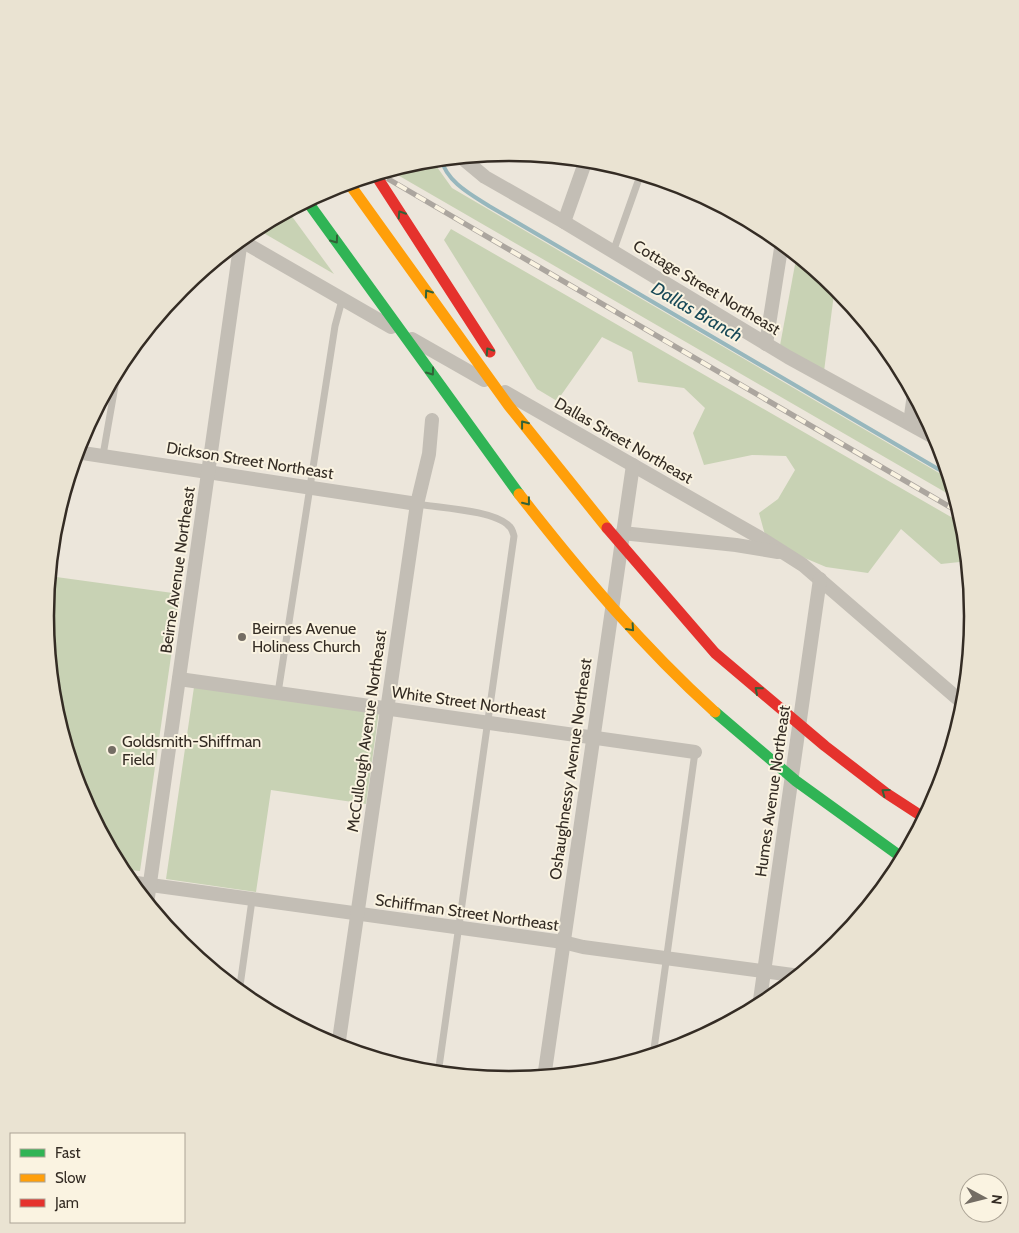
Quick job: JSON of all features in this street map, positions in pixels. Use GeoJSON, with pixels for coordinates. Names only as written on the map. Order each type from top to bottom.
{"type":"FeatureCollection","features":[{"type":"Feature","properties":{"kind":"highway"},"geometry":{"type":"LineString","coordinates":[[379,180],[494,359]]}},
{"type":"Feature","properties":{"kind":"highway"},"geometry":{"type":"LineString","coordinates":[[353,189],[509,406],[591,510],[715,652],[825,746],[886,793],[920,815]]}},
{"type":"Feature","properties":{"kind":"highway"},"geometry":{"type":"LineString","coordinates":[[310,207],[490,454],[584,575],[634,632],[768,758],[817,798],[898,854]]}},
{"type":"Feature","properties":{"kind":"highway"},"geometry":{"type":"LineString","coordinates":[[510,384],[591,510]]}},
{"type":"Feature","properties":{"kind":"street","name":"Cottage Street Northeast"},"geometry":{"type":"LineString","coordinates":[[469,163],[485,177],[564,222],[766,344],[927,433]]}},
{"type":"Feature","properties":{"kind":"street"},"geometry":{"type":"LineString","coordinates":[[564,222],[583,167]]}},
{"type":"Feature","properties":{"kind":"street","name":"Dallas Street Northeast"},"geometry":{"type":"LineString","coordinates":[[248,244],[784,553],[820,580],[957,697]]}},
{"type":"Feature","properties":{"kind":"street","name":"Beirne Avenue Northeast"},"geometry":{"type":"LineString","coordinates":[[149,895],[240,250]]}},
{"type":"Feature","properties":{"kind":"street"},"geometry":{"type":"LineString","coordinates":[[766,344],[781,251]]}},
{"type":"Feature","properties":{"kind":"street"},"geometry":{"type":"LineString","coordinates":[[910,423],[913,405]]}},
{"type":"Feature","properties":{"kind":"street","name":"McCullough Avenue Northeast"},"geometry":{"type":"LineString","coordinates":[[339,1039],[417,504],[428,454],[432,420]]}},
{"type":"Feature","properties":{"kind":"street","name":"Dickson Street Northeast"},"geometry":{"type":"LineString","coordinates":[[84,453],[417,504]]}},
{"type":"Feature","properties":{"kind":"street","name":"Oshaughnessy Avenue Northeast"},"geometry":{"type":"LineString","coordinates":[[545,1070],[622,534],[634,465]]}},
{"type":"Feature","properties":{"kind":"street"},"geometry":{"type":"LineString","coordinates":[[622,534],[736,545],[784,553]]}},
{"type":"Feature","properties":{"kind":"street","name":"Humes Avenue Northeast"},"geometry":{"type":"LineString","coordinates":[[760,997],[820,580]]}},
{"type":"Feature","properties":{"kind":"street","name":"White Street Northeast"},"geometry":{"type":"LineString","coordinates":[[179,680],[695,752]]}},
{"type":"Feature","properties":{"kind":"street","name":"Schiffman Street Northeast"},"geometry":{"type":"LineString","coordinates":[[141,884],[563,942],[583,948],[791,975]]}},
{"type":"Feature","properties":{"kind":"lane"},"geometry":{"type":"LineString","coordinates":[[613,252],[639,180]]}},
{"type":"Feature","properties":{"kind":"lane"},"geometry":{"type":"LineString","coordinates":[[278,693],[335,326],[342,300]]}},
{"type":"Feature","properties":{"kind":"lane"},"geometry":{"type":"LineString","coordinates":[[103,455],[114,390]]}},
{"type":"Feature","properties":{"kind":"lane"},"geometry":{"type":"LineString","coordinates":[[417,504],[484,515],[501,520],[510,526],[514,536],[439,1066]]}},
{"type":"Feature","properties":{"kind":"lane"},"geometry":{"type":"LineString","coordinates":[[654,1049],[695,752]]}},
{"type":"Feature","properties":{"kind":"lane"},"geometry":{"type":"LineString","coordinates":[[240,984],[252,900]]}},
{"type":"Feature","properties":{"kind":"green space"},"geometry":{"type":"Polygon","coordinates":[[[437,167],[452,188],[943,475],[948,494],[397,175],[437,167]]]}},
{"type":"Feature","properties":{"kind":"green space"},"geometry":{"type":"Polygon","coordinates":[[[292,217],[334,274],[264,233],[292,217]]]}},
{"type":"Feature","properties":{"kind":"green space"},"geometry":{"type":"Polygon","coordinates":[[[451,229],[954,519],[961,562],[941,564],[901,529],[868,573],[826,567],[767,542],[759,513],[778,499],[795,470],[786,456],[752,455],[704,465],[693,433],[705,408],[684,388],[638,382],[632,352],[602,337],[557,401],[537,389],[444,240],[451,229]]]}},
{"type":"Feature","properties":{"kind":"green space"},"geometry":{"type":"Polygon","coordinates":[[[796,262],[834,296],[823,379],[778,356],[796,262]]]}},
{"type":"Feature","properties":{"kind":"green space","name":"Goldsmith-Shiffman Field"},"geometry":{"type":"Polygon","coordinates":[[[56,577],[180,594],[140,871],[131,870],[101,818],[88,791],[69,734],[58,676],[55,646],[56,577]]]}},
{"type":"Feature","properties":{"kind":"green space"},"geometry":{"type":"Polygon","coordinates":[[[194,687],[379,711],[366,804],[271,790],[256,892],[166,879],[194,687]]]}},
{"type":"Feature","properties":{"kind":"waterway","name":"Dallas Branch"},"geometry":{"type":"LineString","coordinates":[[444,166],[454,181],[467,192],[941,471]]}},
{"type":"Feature","properties":{"kind":"railway"},"geometry":{"type":"LineString","coordinates":[[386,178],[952,508]]}},
{"type":"Feature","properties":{"kind":"traffic: fast"},"geometry":{"type":"LineString","coordinates":[[311,207],[519,494]]}},
{"type":"Feature","properties":{"kind":"traffic: fast"},"geometry":{"type":"LineString","coordinates":[[715,712],[796,781],[898,854]]}},
{"type":"Feature","properties":{"kind":"traffic: slow"},"geometry":{"type":"LineString","coordinates":[[353,189],[509,406],[607,528]]}},
{"type":"Feature","properties":{"kind":"traffic: slow"},"geometry":{"type":"LineString","coordinates":[[519,494],[612,607],[662,661],[715,712]]}},
{"type":"Feature","properties":{"kind":"traffic: jam"},"geometry":{"type":"LineString","coordinates":[[379,180],[490,352]]}},
{"type":"Feature","properties":{"kind":"traffic: jam"},"geometry":{"type":"LineString","coordinates":[[607,528],[715,653],[825,746],[886,793],[920,815]]}},
{"type":"Feature","properties":{"kind":"place","name":"Beirnes Avenue Holiness Church"},"geometry":{"type":"Point","coordinates":[242,637]}},
{"type":"Feature","properties":{"kind":"place","name":"Goldsmith-Shiffman Field"},"geometry":{"type":"Point","coordinates":[112,750]}}]}
